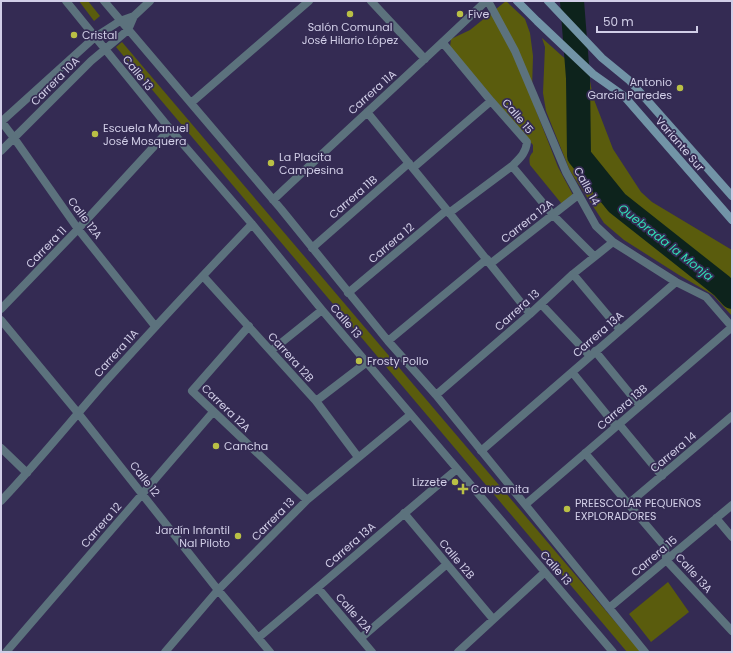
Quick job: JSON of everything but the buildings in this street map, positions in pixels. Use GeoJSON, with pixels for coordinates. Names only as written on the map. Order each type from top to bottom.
{"type":"FeatureCollection","features":[{"type":"Feature","properties":{"kind":"main road","name":"Variante Sur"},"geometry":{"type":"LineString","coordinates":[[517,1],[593,74],[624,96],[732,220]]}},
{"type":"Feature","properties":{"kind":"main road","name":"Variante Sur"},"geometry":{"type":"LineString","coordinates":[[548,1],[602,58],[630,81],[732,196]]}},
{"type":"Feature","properties":{"kind":"street","name":"Calle 13"},"geometry":{"type":"LineString","coordinates":[[66,1],[170,129],[252,224],[410,415],[613,652]]}},
{"type":"Feature","properties":{"kind":"street","name":"Calle 13"},"geometry":{"type":"LineString","coordinates":[[104,1],[273,200],[388,341],[436,395],[645,652]]}},
{"type":"Feature","properties":{"kind":"street"},"geometry":{"type":"LineString","coordinates":[[128,30],[134,16],[150,1]]}},
{"type":"Feature","properties":{"kind":"street"},"geometry":{"type":"LineString","coordinates":[[191,103],[309,1]]}},
{"type":"Feature","properties":{"kind":"street"},"geometry":{"type":"LineString","coordinates":[[371,1],[426,59]]}},
{"type":"Feature","properties":{"kind":"street","name":"Carrera 11A"},"geometry":{"type":"LineString","coordinates":[[273,200],[487,1]]}},
{"type":"Feature","properties":{"kind":"street","name":"Calle 14"},"geometry":{"type":"LineString","coordinates":[[487,1],[515,51],[566,172],[596,226],[613,242],[676,282],[706,297],[732,327]]}},
{"type":"Feature","properties":{"kind":"street","name":"Carrera 10A"},"geometry":{"type":"LineString","coordinates":[[1,121],[95,37],[120,21],[134,16]]}},
{"type":"Feature","properties":{"kind":"street","name":"Carrera 10A"},"geometry":{"type":"LineString","coordinates":[[1,150],[91,61],[128,30]]}},
{"type":"Feature","properties":{"kind":"street","name":"Calle 15"},"geometry":{"type":"LineString","coordinates":[[443,42],[527,142],[524,154],[512,166]]}},
{"type":"Feature","properties":{"kind":"street","name":"Carrera 11B"},"geometry":{"type":"LineString","coordinates":[[312,248],[491,101]]}},
{"type":"Feature","properties":{"kind":"street"},"geometry":{"type":"LineString","coordinates":[[367,112],[530,314]]}},
{"type":"Feature","properties":{"kind":"street","name":"Calle 12A"},"geometry":{"type":"LineString","coordinates":[[1,121],[78,229],[155,326]]}},
{"type":"Feature","properties":{"kind":"street","name":"Carrera 11"},"geometry":{"type":"LineString","coordinates":[[1,308],[78,229],[170,129]]}},
{"type":"Feature","properties":{"kind":"street"},"geometry":{"type":"LineString","coordinates":[[512,166],[553,215],[594,256]]}},
{"type":"Feature","properties":{"kind":"street","name":"Carrera 12"},"geometry":{"type":"LineString","coordinates":[[348,293],[448,211],[512,166]]}},
{"type":"Feature","properties":{"kind":"street","name":"Carrera 12A"},"geometry":{"type":"LineString","coordinates":[[388,341],[488,261],[553,215],[578,195]]}},
{"type":"Feature","properties":{"kind":"street","name":"Carrera 11A"},"geometry":{"type":"LineString","coordinates":[[1,501],[155,326],[252,224]]}},
{"type":"Feature","properties":{"kind":"street","name":"Carrera 13"},"geometry":{"type":"LineString","coordinates":[[436,395],[530,314],[573,274],[613,242]]}},
{"type":"Feature","properties":{"kind":"street"},"geometry":{"type":"LineString","coordinates":[[573,274],[620,330]]}},
{"type":"Feature","properties":{"kind":"street","name":"Carrera 12B"},"geometry":{"type":"LineString","coordinates":[[203,276],[316,401],[358,457]]}},
{"type":"Feature","properties":{"kind":"street","name":"Carrera 13A"},"geometry":{"type":"LineString","coordinates":[[481,451],[676,282]]}},
{"type":"Feature","properties":{"kind":"street"},"geometry":{"type":"LineString","coordinates":[[541,304],[592,354],[640,406]]}},
{"type":"Feature","properties":{"kind":"street"},"geometry":{"type":"LineString","coordinates":[[271,351],[322,310]]}},
{"type":"Feature","properties":{"kind":"street","name":"Calle 12"},"geometry":{"type":"LineString","coordinates":[[1,320],[78,413],[218,590],[270,652]]}},
{"type":"Feature","properties":{"kind":"street","name":"Carrera 12A"},"geometry":{"type":"LineString","coordinates":[[249,326],[192,391],[307,500]]}},
{"type":"Feature","properties":{"kind":"street","name":"Carrera 13B"},"geometry":{"type":"LineString","coordinates":[[526,504],[732,327]]}},
{"type":"Feature","properties":{"kind":"street"},"geometry":{"type":"LineString","coordinates":[[316,401],[367,362]]}},
{"type":"Feature","properties":{"kind":"street"},"geometry":{"type":"LineString","coordinates":[[572,372],[662,476]]}},
{"type":"Feature","properties":{"kind":"street","name":"Carrera 12"},"geometry":{"type":"LineString","coordinates":[[6,652],[213,412]]}},
{"type":"Feature","properties":{"kind":"street","name":"Carrera 13"},"geometry":{"type":"LineString","coordinates":[[165,652],[218,590],[307,500],[410,415]]}},
{"type":"Feature","properties":{"kind":"street","name":"Carrera 14"},"geometry":{"type":"LineString","coordinates":[[628,504],[732,416]]}},
{"type":"Feature","properties":{"kind":"street"},"geometry":{"type":"LineString","coordinates":[[1,448],[27,473]]}},
{"type":"Feature","properties":{"kind":"street","name":"Calle 13A"},"geometry":{"type":"LineString","coordinates":[[585,453],[665,547],[666,560],[732,631]]}},
{"type":"Feature","properties":{"kind":"street","name":"Carrera 13A"},"geometry":{"type":"LineString","coordinates":[[258,638],[404,513],[457,470]]}},
{"type":"Feature","properties":{"kind":"street","name":"Carrera 15"},"geometry":{"type":"LineString","coordinates":[[609,608],[732,505]]}},
{"type":"Feature","properties":{"kind":"street","name":"Calle 12B"},"geometry":{"type":"LineString","coordinates":[[404,513],[493,619]]}},
{"type":"Feature","properties":{"kind":"street"},"geometry":{"type":"LineString","coordinates":[[716,518],[732,537]]}},
{"type":"Feature","properties":{"kind":"street"},"geometry":{"type":"LineString","coordinates":[[361,638],[447,564]]}},
{"type":"Feature","properties":{"kind":"street"},"geometry":{"type":"LineString","coordinates":[[458,652],[545,572]]}},
{"type":"Feature","properties":{"kind":"street","name":"Calle 12A"},"geometry":{"type":"LineString","coordinates":[[318,588],[372,652]]}},
{"type":"Feature","properties":{"kind":"shaded area"},"geometry":{"type":"Polygon","coordinates":[[[79,1],[88,1],[100,16],[94,21],[79,1]]]}},
{"type":"Feature","properties":{"kind":"shaded area"},"geometry":{"type":"Polygon","coordinates":[[[506,1],[525,19],[530,33],[533,56],[532,89],[535,108],[558,167],[573,195],[564,204],[561,203],[530,165],[529,161],[533,152],[533,145],[450,47],[451,39],[470,30],[506,1]]]}},
{"type":"Feature","properties":{"kind":"shaded area"},"geometry":{"type":"Polygon","coordinates":[[[542,38],[590,81],[593,97],[613,149],[641,192],[652,202],[732,250],[732,316],[713,295],[624,240],[604,223],[570,171],[546,111],[543,93],[545,47],[542,38]]]}},
{"type":"Feature","properties":{"kind":"shaded area"},"geometry":{"type":"Polygon","coordinates":[[[122,42],[641,652],[627,652],[116,47],[122,42]]]}},
{"type":"Feature","properties":{"kind":"shaded area"},"geometry":{"type":"Polygon","coordinates":[[[668,582],[689,612],[651,642],[629,614],[668,582]]]}},
{"type":"Feature","properties":{"kind":"waterway","name":"Quebrada la Monja"},"geometry":{"type":"LineString","coordinates":[[572,1],[578,78],[579,156],[617,203],[722,286],[732,297]]}},
{"type":"Feature","properties":{"kind":"place","name":"Salón Comunal José Hilario López"},"geometry":{"type":"Point","coordinates":[350,14]}},
{"type":"Feature","properties":{"kind":"place","name":"Five"},"geometry":{"type":"Point","coordinates":[460,14]}},
{"type":"Feature","properties":{"kind":"place","name":"Cristal"},"geometry":{"type":"Point","coordinates":[74,35]}},
{"type":"Feature","properties":{"kind":"place","name":"Antonio García Paredes"},"geometry":{"type":"Point","coordinates":[680,88]}},
{"type":"Feature","properties":{"kind":"place","name":"Escuela Manuel José Mosquera"},"geometry":{"type":"Point","coordinates":[95,134]}},
{"type":"Feature","properties":{"kind":"place","name":"La Placita Campesina"},"geometry":{"type":"Point","coordinates":[271,163]}},
{"type":"Feature","properties":{"kind":"place","name":"Frosty Pollo"},"geometry":{"type":"Point","coordinates":[359,361]}},
{"type":"Feature","properties":{"kind":"place","name":"Cancha"},"geometry":{"type":"Point","coordinates":[216,446]}},
{"type":"Feature","properties":{"kind":"place","name":"Lizzete"},"geometry":{"type":"Point","coordinates":[455,482]}},
{"type":"Feature","properties":{"kind":"place","name":"Caucanita"},"geometry":{"type":"Point","coordinates":[463,489]}},
{"type":"Feature","properties":{"kind":"place","name":"PREESCOLAR PEQUEÑOS EXPLORADORES"},"geometry":{"type":"Point","coordinates":[567,509]}},
{"type":"Feature","properties":{"kind":"place","name":"Jardín Infantil Nal Piloto"},"geometry":{"type":"Point","coordinates":[238,536]}}]}
